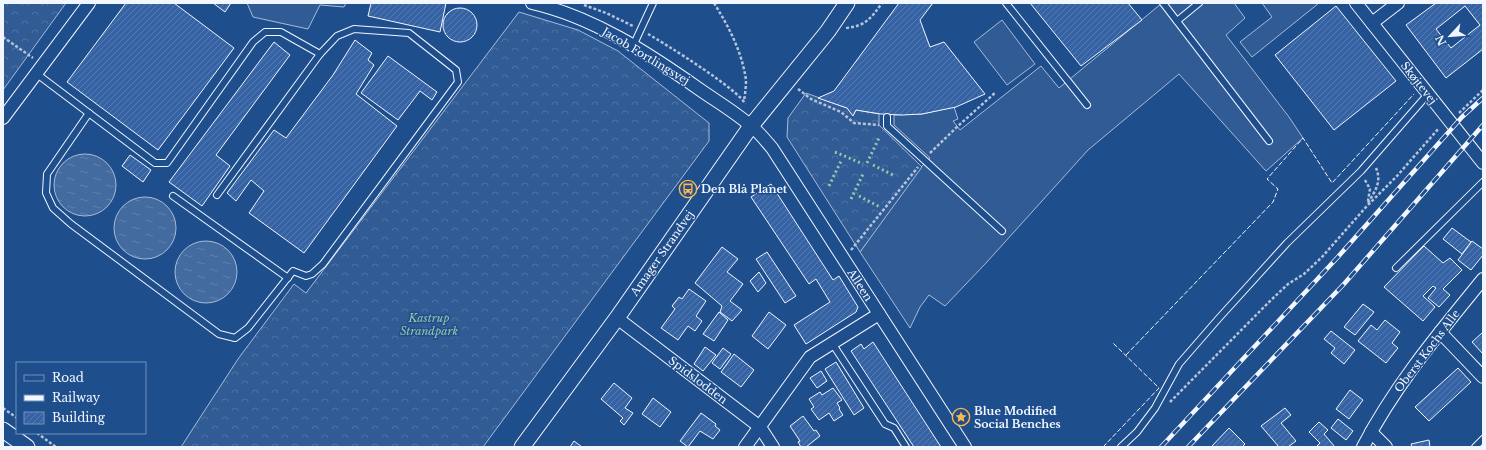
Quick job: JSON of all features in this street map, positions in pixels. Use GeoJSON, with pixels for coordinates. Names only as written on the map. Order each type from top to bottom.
{"type":"FeatureCollection","features":[{"type":"Feature","properties":{"kind":"street"},"geometry":{"type":"LineString","coordinates":[[3,118],[89,3]]}},
{"type":"Feature","properties":{"kind":"street","name":"Jacob Fortlingsvej"},"geometry":{"type":"LineString","coordinates":[[532,3],[551,7],[592,24],[633,46],[674,72],[751,126]]}},
{"type":"Feature","properties":{"kind":"street","name":"Amager Strandvej"},"geometry":{"type":"LineString","coordinates":[[522,447],[617,318],[751,126],[828,31],[847,3]]}},
{"type":"Feature","properties":{"kind":"street","name":"Skøjtevej"},"geometry":{"type":"LineString","coordinates":[[1356,3],[1483,163]]}},
{"type":"Feature","properties":{"kind":"street"},"geometry":{"type":"LineString","coordinates":[[1372,23],[1398,3]]}},
{"type":"Feature","properties":{"kind":"street","name":"Alleen"},"geometry":{"type":"LineString","coordinates":[[751,126],[772,148],[965,447]]}},
{"type":"Feature","properties":{"kind":"street","name":"Oberst Kochs Alle"},"geometry":{"type":"LineString","coordinates":[[1363,447],[1404,378],[1483,279]]}},
{"type":"Feature","properties":{"kind":"street"},"geometry":{"type":"LineString","coordinates":[[745,447],[810,357],[879,314]]}},
{"type":"Feature","properties":{"kind":"street","name":"Spidslodden"},"geometry":{"type":"LineString","coordinates":[[617,318],[760,428],[773,447]]}},
{"type":"Feature","properties":{"kind":"street"},"geometry":{"type":"LineString","coordinates":[[1440,332],[1483,377]]}},
{"type":"Feature","properties":{"kind":"street"},"geometry":{"type":"LineString","coordinates":[[3,430],[27,447]]}},
{"type":"Feature","properties":{"kind":"street"},"geometry":{"type":"LineString","coordinates":[[1371,432],[1386,447]]}},
{"type":"Feature","properties":{"kind":"lane"},"geometry":{"type":"LineString","coordinates":[[633,46],[653,3]]}},
{"type":"Feature","properties":{"kind":"lane"},"geometry":{"type":"LineString","coordinates":[[1006,3],[1087,105]]}},
{"type":"Feature","properties":{"kind":"lane"},"geometry":{"type":"LineString","coordinates":[[1163,3],[1269,141]]}},
{"type":"Feature","properties":{"kind":"lane"},"geometry":{"type":"LineString","coordinates":[[1177,21],[1199,3]]}},
{"type":"Feature","properties":{"kind":"lane"},"geometry":{"type":"LineString","coordinates":[[89,113],[47,174],[46,193],[53,208],[71,224],[219,334],[234,338],[248,328],[293,271],[306,276],[312,274],[323,264],[458,82],[456,70],[409,33],[354,29],[337,36],[320,54],[217,195]]}},
{"type":"Feature","properties":{"kind":"lane"},"geometry":{"type":"LineString","coordinates":[[40,70],[89,113],[155,164],[167,163],[253,42],[265,32],[281,32],[320,54]]}},
{"type":"Feature","properties":{"kind":"lane"},"geometry":{"type":"LineString","coordinates":[[1121,447],[1140,428],[1154,408],[1179,364],[1219,318],[1287,243],[1361,171],[1428,94]]}},
{"type":"Feature","properties":{"kind":"lane"},"geometry":{"type":"LineString","coordinates":[[887,117],[887,126],[1002,231]]}},
{"type":"Feature","properties":{"kind":"lane"},"geometry":{"type":"LineString","coordinates":[[1396,268],[1483,182]]}},
{"type":"Feature","properties":{"kind":"lane"},"geometry":{"type":"LineString","coordinates":[[173,196],[288,278]]}},
{"type":"Feature","properties":{"kind":"lane"},"geometry":{"type":"LineString","coordinates":[[832,343],[886,424],[894,428],[906,447]]}},
{"type":"Feature","properties":{"kind":"lane"},"geometry":{"type":"LineString","coordinates":[[1475,447],[1483,439]]}},
{"type":"Feature","properties":{"kind":"path"},"geometry":{"type":"LineString","coordinates":[[578,3],[606,13],[641,30],[691,61],[735,92],[744,101]]}},
{"type":"Feature","properties":{"kind":"path"},"geometry":{"type":"LineString","coordinates":[[714,3],[734,37],[740,56],[746,81],[744,101],[751,126]]}},
{"type":"Feature","properties":{"kind":"path"},"geometry":{"type":"LineString","coordinates":[[828,31],[852,28],[870,20],[882,3]]}},
{"type":"Feature","properties":{"kind":"path"},"geometry":{"type":"LineString","coordinates":[[3,36],[40,70]]}},
{"type":"Feature","properties":{"kind":"path"},"geometry":{"type":"LineString","coordinates":[[788,81],[811,100],[841,112],[854,123],[887,126]]}},
{"type":"Feature","properties":{"kind":"path"},"geometry":{"type":"LineString","coordinates":[[1167,405],[1270,301],[1288,284],[1304,274],[1322,256],[1448,119],[1461,112],[1483,90]]}},
{"type":"Feature","properties":{"kind":"path"},"geometry":{"type":"LineString","coordinates":[[842,256],[854,249],[900,188],[924,160],[958,126],[996,92]]}},
{"type":"Feature","properties":{"kind":"path"},"geometry":{"type":"LineString","coordinates":[[1366,207],[1379,181],[1378,172],[1372,157]]}},
{"type":"Feature","properties":{"kind":"path"},"geometry":{"type":"LineString","coordinates":[[1361,171],[1370,189],[1370,196],[1366,207]]}},
{"type":"Feature","properties":{"kind":"path"},"geometry":{"type":"LineString","coordinates":[[3,408],[16,417]]}},
{"type":"Feature","properties":{"kind":"path"},"geometry":{"type":"LineString","coordinates":[[39,434],[56,447]]}},
{"type":"Feature","properties":{"kind":"shaded area"},"geometry":{"type":"Polygon","coordinates":[[[247,3],[346,3],[344,7],[320,5],[308,29],[253,17],[247,3]]]}},
{"type":"Feature","properties":{"kind":"shaded area"},"geometry":{"type":"Polygon","coordinates":[[[1162,3],[1234,3],[1245,18],[1226,35],[1289,117],[1303,138],[1266,171],[1179,74],[1088,150],[945,306],[929,295],[920,307],[910,328],[860,252],[919,169],[930,158],[894,125],[894,115],[922,114],[954,107],[958,119],[953,121],[960,130],[1041,66],[1059,88],[1162,3]]]}},
{"type":"Feature","properties":{"kind":"shaded area"},"geometry":{"type":"Polygon","coordinates":[[[1262,3],[1319,3],[1252,57],[1240,42],[1272,17],[1262,3]]]}},
{"type":"Feature","properties":{"kind":"shaded area"},"geometry":{"type":"Polygon","coordinates":[[[1002,20],[1035,64],[1007,85],[974,42],[1002,20]]]}},
{"type":"Feature","properties":{"kind":"green space"},"geometry":{"type":"Polygon","coordinates":[[[4,3],[66,3],[3,90],[3,5],[4,3]]]}},
{"type":"Feature","properties":{"kind":"green space","name":"Kastrup Strandpark"},"geometry":{"type":"Polygon","coordinates":[[[519,12],[578,30],[618,51],[709,123],[709,141],[483,447],[181,447],[238,359],[294,284],[306,293],[519,12]]]}},
{"type":"Feature","properties":{"kind":"green space"},"geometry":{"type":"Polygon","coordinates":[[[806,93],[847,108],[853,115],[856,110],[879,114],[879,125],[922,167],[860,252],[787,137],[788,118],[806,93]]]}},
{"type":"Feature","properties":{"kind":"water"},"geometry":{"type":"Polygon","coordinates":[[[85,154],[97,156],[107,163],[114,173],[116,185],[114,197],[107,207],[97,214],[85,216],[73,214],[63,207],[56,197],[54,185],[56,173],[63,163],[73,156],[85,154]]]}},
{"type":"Feature","properties":{"kind":"water"},"geometry":{"type":"Polygon","coordinates":[[[145,197],[157,199],[167,206],[174,216],[176,228],[174,240],[167,250],[157,257],[145,259],[133,257],[123,250],[116,240],[114,228],[116,216],[123,206],[133,199],[145,197]]]}},
{"type":"Feature","properties":{"kind":"water"},"geometry":{"type":"Polygon","coordinates":[[[206,241],[218,243],[228,250],[235,260],[237,272],[235,284],[228,294],[218,301],[206,303],[194,301],[184,294],[177,284],[175,272],[177,260],[184,250],[194,243],[206,241]]]}},
{"type":"Feature","properties":{"kind":"building"},"geometry":{"type":"Polygon","coordinates":[[[126,3],[174,3],[234,48],[158,150],[67,82],[126,3]]]}},
{"type":"Feature","properties":{"kind":"building"},"geometry":{"type":"Polygon","coordinates":[[[213,3],[231,3],[225,12],[213,3]]]}},
{"type":"Feature","properties":{"kind":"building"},"geometry":{"type":"Polygon","coordinates":[[[371,3],[446,3],[440,32],[368,16],[371,3]]]}},
{"type":"Feature","properties":{"kind":"building"},"geometry":{"type":"Polygon","coordinates":[[[899,3],[933,3],[920,20],[930,47],[944,42],[985,94],[956,107],[922,114],[902,115],[881,114],[856,110],[853,116],[847,108],[818,98],[834,91],[899,3]]]}},
{"type":"Feature","properties":{"kind":"building"},"geometry":{"type":"Polygon","coordinates":[[[1030,3],[1128,3],[1142,20],[1081,66],[1030,3]]]}},
{"type":"Feature","properties":{"kind":"building"},"geometry":{"type":"Polygon","coordinates":[[[1436,3],[1483,3],[1483,49],[1446,78],[1406,25],[1436,3]],[[1465,6],[1436,29],[1451,48],[1480,25],[1465,6]]]}},
{"type":"Feature","properties":{"kind":"building"},"geometry":{"type":"Polygon","coordinates":[[[1336,6],[1396,81],[1334,130],[1275,55],[1336,6]]]}},
{"type":"Feature","properties":{"kind":"building"},"geometry":{"type":"Polygon","coordinates":[[[457,8],[463,8],[467,9],[474,15],[477,25],[476,32],[470,39],[463,42],[457,42],[453,41],[446,35],[443,28],[443,22],[444,18],[450,11],[457,8]]]}},
{"type":"Feature","properties":{"kind":"building"},"geometry":{"type":"Polygon","coordinates":[[[355,40],[372,53],[368,60],[374,65],[356,94],[397,126],[304,253],[249,213],[264,191],[251,180],[236,201],[227,193],[274,130],[286,138],[333,75],[355,40]]]}},
{"type":"Feature","properties":{"kind":"building"},"geometry":{"type":"Polygon","coordinates":[[[274,42],[290,55],[216,155],[230,166],[202,206],[169,182],[274,42]]]}},
{"type":"Feature","properties":{"kind":"building"},"geometry":{"type":"Polygon","coordinates":[[[388,56],[437,92],[432,100],[420,91],[398,120],[361,93],[388,56]]]}},
{"type":"Feature","properties":{"kind":"building"},"geometry":{"type":"Polygon","coordinates":[[[130,155],[151,170],[143,182],[122,166],[130,155]]]}},
{"type":"Feature","properties":{"kind":"building"},"geometry":{"type":"Polygon","coordinates":[[[771,184],[833,280],[839,276],[858,307],[856,312],[806,344],[794,325],[830,302],[816,279],[809,284],[751,197],[771,184]]]}},
{"type":"Feature","properties":{"kind":"building"},"geometry":{"type":"Polygon","coordinates":[[[1452,228],[1471,242],[1462,254],[1443,239],[1452,228]]]}},
{"type":"Feature","properties":{"kind":"building"},"geometry":{"type":"Polygon","coordinates":[[[1472,241],[1483,249],[1483,255],[1471,270],[1458,260],[1472,241]]]}},
{"type":"Feature","properties":{"kind":"building"},"geometry":{"type":"Polygon","coordinates":[[[1424,246],[1443,263],[1450,258],[1462,270],[1443,289],[1450,295],[1439,307],[1428,298],[1436,288],[1433,286],[1423,296],[1435,307],[1423,321],[1384,287],[1424,246]]]}},
{"type":"Feature","properties":{"kind":"building"},"geometry":{"type":"Polygon","coordinates":[[[722,247],[738,259],[727,272],[743,284],[730,301],[742,310],[732,321],[720,312],[722,306],[695,283],[722,247]]]}},
{"type":"Feature","properties":{"kind":"building"},"geometry":{"type":"Polygon","coordinates":[[[767,252],[796,296],[785,303],[756,259],[767,252]]]}},
{"type":"Feature","properties":{"kind":"building"},"geometry":{"type":"Polygon","coordinates":[[[759,272],[766,283],[758,292],[750,281],[759,272]]]}},
{"type":"Feature","properties":{"kind":"building"},"geometry":{"type":"Polygon","coordinates":[[[689,289],[706,301],[696,316],[702,321],[695,331],[688,326],[678,340],[661,328],[675,309],[672,306],[679,297],[682,299],[689,289]]]}},
{"type":"Feature","properties":{"kind":"building"},"geometry":{"type":"Polygon","coordinates":[[[1363,304],[1374,312],[1355,335],[1344,327],[1363,304]]]}},
{"type":"Feature","properties":{"kind":"building"},"geometry":{"type":"Polygon","coordinates":[[[719,312],[728,320],[714,341],[703,334],[719,312]]]}},
{"type":"Feature","properties":{"kind":"building"},"geometry":{"type":"Polygon","coordinates":[[[769,312],[786,325],[768,349],[752,336],[769,312]]]}},
{"type":"Feature","properties":{"kind":"building"},"geometry":{"type":"Polygon","coordinates":[[[1385,320],[1400,332],[1392,343],[1398,348],[1386,363],[1358,341],[1371,325],[1377,330],[1385,320]]]}},
{"type":"Feature","properties":{"kind":"building"},"geometry":{"type":"Polygon","coordinates":[[[1331,331],[1355,350],[1344,364],[1331,353],[1335,348],[1324,339],[1331,331]]]}},
{"type":"Feature","properties":{"kind":"building"},"geometry":{"type":"Polygon","coordinates":[[[1483,332],[1483,354],[1472,342],[1483,332]]]}},
{"type":"Feature","properties":{"kind":"building"},"geometry":{"type":"Polygon","coordinates":[[[873,342],[941,447],[914,447],[851,351],[861,344],[864,349],[873,342]]]}},
{"type":"Feature","properties":{"kind":"building"},"geometry":{"type":"Polygon","coordinates":[[[705,347],[716,355],[703,371],[694,364],[705,347]]]}},
{"type":"Feature","properties":{"kind":"building"},"geometry":{"type":"Polygon","coordinates":[[[723,348],[731,354],[720,369],[712,363],[723,348]]]}},
{"type":"Feature","properties":{"kind":"building"},"geometry":{"type":"Polygon","coordinates":[[[734,354],[754,370],[741,387],[721,372],[734,354]]]}},
{"type":"Feature","properties":{"kind":"building"},"geometry":{"type":"Polygon","coordinates":[[[836,362],[864,408],[854,415],[825,369],[836,362]]]}},
{"type":"Feature","properties":{"kind":"building"},"geometry":{"type":"Polygon","coordinates":[[[1458,368],[1471,382],[1429,421],[1415,407],[1458,368]]]}},
{"type":"Feature","properties":{"kind":"building"},"geometry":{"type":"Polygon","coordinates":[[[821,371],[827,381],[817,388],[810,378],[821,371]]]}},
{"type":"Feature","properties":{"kind":"building"},"geometry":{"type":"Polygon","coordinates":[[[614,383],[632,398],[625,408],[633,413],[624,425],[620,421],[623,418],[601,399],[614,383]]]}},
{"type":"Feature","properties":{"kind":"building"},"geometry":{"type":"Polygon","coordinates":[[[833,388],[842,400],[837,403],[843,415],[834,421],[829,413],[819,420],[811,409],[814,407],[809,399],[820,392],[822,395],[833,388]]]}},
{"type":"Feature","properties":{"kind":"building"},"geometry":{"type":"Polygon","coordinates":[[[1350,390],[1363,400],[1349,419],[1336,409],[1350,390]]]}},
{"type":"Feature","properties":{"kind":"building"},"geometry":{"type":"Polygon","coordinates":[[[653,398],[671,412],[660,427],[642,414],[653,398]]]}},
{"type":"Feature","properties":{"kind":"building"},"geometry":{"type":"Polygon","coordinates":[[[1285,408],[1291,415],[1281,423],[1296,441],[1288,447],[1279,447],[1261,426],[1285,408]]]}},
{"type":"Feature","properties":{"kind":"building"},"geometry":{"type":"Polygon","coordinates":[[[701,413],[716,424],[715,426],[720,430],[713,439],[700,431],[688,447],[680,441],[701,413]]]}},
{"type":"Feature","properties":{"kind":"building"},"geometry":{"type":"Polygon","coordinates":[[[803,416],[814,431],[816,430],[820,436],[806,447],[801,447],[798,442],[800,441],[790,426],[803,416]]]}},
{"type":"Feature","properties":{"kind":"building"},"geometry":{"type":"Polygon","coordinates":[[[1338,419],[1353,431],[1346,440],[1331,428],[1338,419]]]}},
{"type":"Feature","properties":{"kind":"building"},"geometry":{"type":"Polygon","coordinates":[[[1319,422],[1328,430],[1324,434],[1335,447],[1316,447],[1320,443],[1309,432],[1319,422]]]}},
{"type":"Feature","properties":{"kind":"building"},"geometry":{"type":"Polygon","coordinates":[[[1229,428],[1245,444],[1242,447],[1211,447],[1229,428]]]}},
{"type":"Feature","properties":{"kind":"building"},"geometry":{"type":"Polygon","coordinates":[[[1429,440],[1430,447],[1412,447],[1411,444],[1429,440]]]}},
{"type":"Feature","properties":{"kind":"building"},"geometry":{"type":"Polygon","coordinates":[[[574,441],[582,447],[570,447],[574,441]]]}},
{"type":"Feature","properties":{"kind":"railway"},"geometry":{"type":"LineString","coordinates":[[1161,447],[1337,258],[1462,117],[1483,98]]}},
{"type":"Feature","properties":{"kind":"railway"},"geometry":{"type":"LineString","coordinates":[[1188,447],[1344,284],[1483,125]]}},
{"type":"Feature","properties":{"kind":"hedge"},"geometry":{"type":"LineString","coordinates":[[867,163],[879,138]]}},
{"type":"Feature","properties":{"kind":"hedge"},"geometry":{"type":"LineString","coordinates":[[835,152],[863,164]]}},
{"type":"Feature","properties":{"kind":"hedge"},"geometry":{"type":"LineString","coordinates":[[829,186],[842,159]]}},
{"type":"Feature","properties":{"kind":"hedge"},"geometry":{"type":"LineString","coordinates":[[873,165],[895,176]]}},
{"type":"Feature","properties":{"kind":"hedge"},"geometry":{"type":"LineString","coordinates":[[851,199],[864,172]]}},
{"type":"Feature","properties":{"kind":"hedge"},"geometry":{"type":"LineString","coordinates":[[859,196],[880,207]]}},
{"type":"Feature","properties":{"kind":"fence"},"geometry":{"type":"LineString","coordinates":[[1126,355],[1273,202],[1278,189],[1267,179],[1303,138],[1332,183],[1414,94]]}},
{"type":"Feature","properties":{"kind":"fence"},"geometry":{"type":"LineString","coordinates":[[1103,447],[1159,388],[1113,343]]}},
{"type":"Feature","properties":{"kind":"place","name":"Den Blå Planet"},"geometry":{"type":"Point","coordinates":[688,189]}},
{"type":"Feature","properties":{"kind":"place","name":"Blue Modified Social Benches"},"geometry":{"type":"Point","coordinates":[961,417]}}]}
